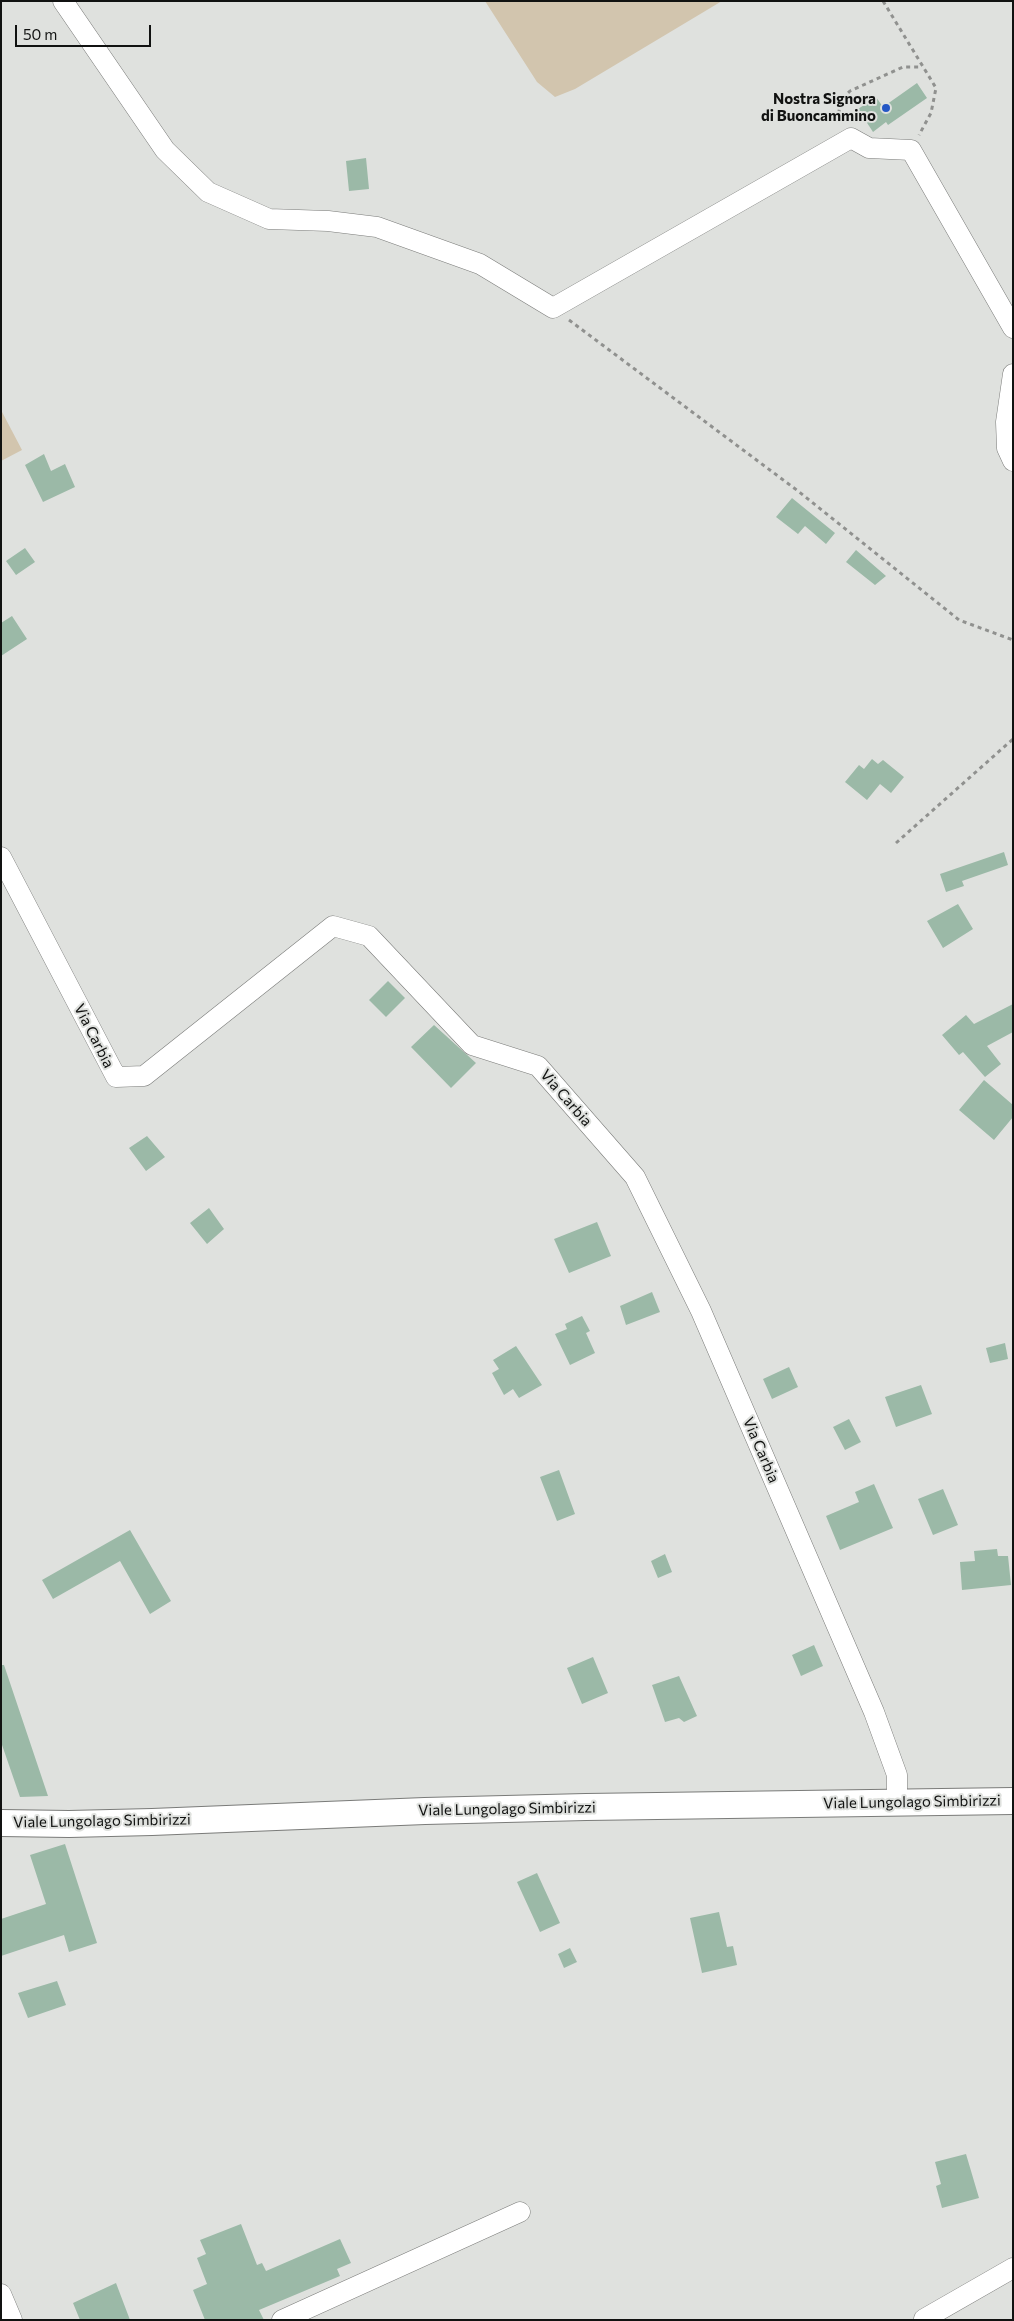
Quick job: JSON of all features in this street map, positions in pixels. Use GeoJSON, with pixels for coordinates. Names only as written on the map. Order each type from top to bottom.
{"type":"FeatureCollection","features":[{"type":"Feature","properties":{"kind":"main road","name":"Viale Lungolago Simbirizzi"},"geometry":{"type":"LineString","coordinates":[[1,1823],[70,1824],[586,1807],[1013,1801]]}},
{"type":"Feature","properties":{"kind":"street"},"geometry":{"type":"LineString","coordinates":[[63,1],[166,150],[208,192],[269,219],[328,220],[377,227],[480,264],[553,308],[852,138],[869,148],[911,150],[1013,328]]}},
{"type":"Feature","properties":{"kind":"street"},"geometry":{"type":"LineString","coordinates":[[1013,374],[1006,422],[1007,448],[1013,461]]}},
{"type":"Feature","properties":{"kind":"street","name":"Via Carbia"},"geometry":{"type":"LineString","coordinates":[[1,857],[116,1077],[144,1076],[333,926],[368,936],[472,1045],[538,1066],[635,1176],[701,1310],[874,1712],[898,1775],[897,1804]]}},
{"type":"Feature","properties":{"kind":"street"},"geometry":{"type":"LineString","coordinates":[[282,2320],[520,2212]]}},
{"type":"Feature","properties":{"kind":"street"},"geometry":{"type":"LineString","coordinates":[[924,2319],[1013,2268]]}},
{"type":"Feature","properties":{"kind":"street"},"geometry":{"type":"LineString","coordinates":[[1,2294],[12,2320]]}},
{"type":"Feature","properties":{"kind":"path"},"geometry":{"type":"LineString","coordinates":[[883,1],[936,88],[931,113],[911,150]]}},
{"type":"Feature","properties":{"kind":"path"},"geometry":{"type":"LineString","coordinates":[[852,138],[839,111],[842,100],[850,91],[904,67],[922,67]]}},
{"type":"Feature","properties":{"kind":"path"},"geometry":{"type":"LineString","coordinates":[[553,308],[798,492],[959,620],[1013,640]]}},
{"type":"Feature","properties":{"kind":"path"},"geometry":{"type":"LineString","coordinates":[[896,843],[1013,739]]}},
{"type":"Feature","properties":{"kind":"shaded area"},"geometry":{"type":"Polygon","coordinates":[[[485,1],[722,1],[575,89],[555,97],[537,82],[485,1]]]}},
{"type":"Feature","properties":{"kind":"shaded area"},"geometry":{"type":"Polygon","coordinates":[[[1,410],[22,450],[1,461],[1,410]]]}},
{"type":"Feature","properties":{"kind":"building","name":"Nostra Signora di Buoncammino"},"geometry":{"type":"Polygon","coordinates":[[[917,83],[927,98],[888,125],[886,122],[873,132],[858,109],[876,97],[883,107],[917,83]]]}},
{"type":"Feature","properties":{"kind":"building"},"geometry":{"type":"Polygon","coordinates":[[[366,158],[369,189],[349,191],[346,161],[366,158]]]}},
{"type":"Feature","properties":{"kind":"building"},"geometry":{"type":"Polygon","coordinates":[[[44,454],[51,471],[65,464],[75,487],[43,502],[25,465],[44,454]]]}},
{"type":"Feature","properties":{"kind":"building"},"geometry":{"type":"Polygon","coordinates":[[[792,498],[835,533],[826,544],[805,526],[798,534],[776,517],[792,498]]]}},
{"type":"Feature","properties":{"kind":"building"},"geometry":{"type":"Polygon","coordinates":[[[25,548],[35,562],[16,575],[6,561],[25,548]]]}},
{"type":"Feature","properties":{"kind":"building"},"geometry":{"type":"Polygon","coordinates":[[[856,550],[886,576],[875,585],[846,562],[856,550]]]}},
{"type":"Feature","properties":{"kind":"building"},"geometry":{"type":"Polygon","coordinates":[[[12,616],[27,639],[1,656],[1,623],[12,616]]]}},
{"type":"Feature","properties":{"kind":"building"},"geometry":{"type":"Polygon","coordinates":[[[872,759],[878,764],[883,760],[904,777],[891,793],[880,784],[867,800],[845,782],[859,765],[864,769],[872,759]]]}},
{"type":"Feature","properties":{"kind":"building"},"geometry":{"type":"Polygon","coordinates":[[[1004,852],[1008,865],[962,881],[964,886],[946,892],[940,874],[1004,852]]]}},
{"type":"Feature","properties":{"kind":"building"},"geometry":{"type":"Polygon","coordinates":[[[958,904],[973,929],[943,948],[927,921],[958,904]]]}},
{"type":"Feature","properties":{"kind":"building"},"geometry":{"type":"Polygon","coordinates":[[[388,981],[405,998],[386,1017],[369,1000],[388,981]]]}},
{"type":"Feature","properties":{"kind":"building"},"geometry":{"type":"Polygon","coordinates":[[[1013,1004],[1013,1032],[987,1046],[1001,1064],[985,1077],[963,1052],[959,1055],[942,1035],[966,1015],[974,1024],[1013,1004]]]}},
{"type":"Feature","properties":{"kind":"building"},"geometry":{"type":"Polygon","coordinates":[[[434,1025],[476,1063],[451,1088],[411,1047],[434,1025]]]}},
{"type":"Feature","properties":{"kind":"building"},"geometry":{"type":"Polygon","coordinates":[[[984,1080],[1013,1105],[1013,1117],[994,1140],[959,1110],[984,1080]]]}},
{"type":"Feature","properties":{"kind":"building"},"geometry":{"type":"Polygon","coordinates":[[[147,1136],[165,1157],[146,1171],[129,1148],[147,1136]]]}},
{"type":"Feature","properties":{"kind":"building"},"geometry":{"type":"Polygon","coordinates":[[[209,1208],[224,1229],[207,1244],[190,1223],[209,1208]]]}},
{"type":"Feature","properties":{"kind":"building"},"geometry":{"type":"Polygon","coordinates":[[[597,1222],[611,1256],[569,1273],[554,1239],[597,1222]]]}},
{"type":"Feature","properties":{"kind":"building"},"geometry":{"type":"Polygon","coordinates":[[[652,1292],[660,1312],[626,1325],[620,1306],[652,1292]]]}},
{"type":"Feature","properties":{"kind":"building"},"geometry":{"type":"Polygon","coordinates":[[[582,1316],[590,1331],[586,1333],[595,1353],[570,1365],[555,1334],[567,1329],[565,1324],[582,1316]]]}},
{"type":"Feature","properties":{"kind":"building"},"geometry":{"type":"Polygon","coordinates":[[[1005,1343],[1008,1359],[990,1363],[986,1348],[1005,1343]]]}},
{"type":"Feature","properties":{"kind":"building"},"geometry":{"type":"Polygon","coordinates":[[[516,1346],[542,1385],[519,1398],[513,1389],[504,1395],[492,1373],[499,1369],[493,1360],[516,1346]]]}},
{"type":"Feature","properties":{"kind":"building"},"geometry":{"type":"Polygon","coordinates":[[[789,1367],[798,1387],[772,1399],[763,1379],[789,1367]]]}},
{"type":"Feature","properties":{"kind":"building"},"geometry":{"type":"Polygon","coordinates":[[[921,1385],[932,1414],[896,1427],[885,1397],[921,1385]]]}},
{"type":"Feature","properties":{"kind":"building"},"geometry":{"type":"Polygon","coordinates":[[[849,1419],[861,1442],[845,1450],[833,1427],[849,1419]]]}},
{"type":"Feature","properties":{"kind":"building"},"geometry":{"type":"Polygon","coordinates":[[[559,1470],[575,1514],[557,1521],[540,1477],[559,1470]]]}},
{"type":"Feature","properties":{"kind":"building"},"geometry":{"type":"Polygon","coordinates":[[[874,1484],[893,1528],[840,1550],[826,1516],[859,1502],[855,1492],[874,1484]]]}},
{"type":"Feature","properties":{"kind":"building"},"geometry":{"type":"Polygon","coordinates":[[[943,1489],[958,1525],[933,1535],[918,1499],[943,1489]]]}},
{"type":"Feature","properties":{"kind":"building"},"geometry":{"type":"Polygon","coordinates":[[[130,1530],[171,1601],[150,1614],[120,1561],[53,1599],[42,1580],[130,1530]]]}},
{"type":"Feature","properties":{"kind":"building"},"geometry":{"type":"Polygon","coordinates":[[[997,1549],[998,1556],[1008,1556],[1011,1585],[962,1590],[960,1562],[975,1561],[974,1551],[997,1549]]]}},
{"type":"Feature","properties":{"kind":"building"},"geometry":{"type":"Polygon","coordinates":[[[665,1554],[672,1572],[658,1578],[651,1561],[665,1554]]]}},
{"type":"Feature","properties":{"kind":"building"},"geometry":{"type":"Polygon","coordinates":[[[814,1645],[823,1666],[801,1676],[792,1655],[814,1645]]]}},
{"type":"Feature","properties":{"kind":"building"},"geometry":{"type":"Polygon","coordinates":[[[593,1657],[608,1693],[582,1704],[567,1668],[593,1657]]]}},
{"type":"Feature","properties":{"kind":"building"},"geometry":{"type":"Polygon","coordinates":[[[1,1665],[4,1665],[48,1796],[20,1797],[1,1742],[1,1665]]]}},
{"type":"Feature","properties":{"kind":"building"},"geometry":{"type":"Polygon","coordinates":[[[679,1676],[697,1716],[684,1722],[679,1718],[665,1722],[652,1685],[679,1676]]]}},
{"type":"Feature","properties":{"kind":"building"},"geometry":{"type":"Polygon","coordinates":[[[65,1844],[97,1943],[69,1952],[64,1935],[1,1956],[1,1919],[46,1904],[30,1855],[65,1844]]]}},
{"type":"Feature","properties":{"kind":"building"},"geometry":{"type":"Polygon","coordinates":[[[537,1873],[560,1923],[540,1932],[517,1882],[537,1873]]]}},
{"type":"Feature","properties":{"kind":"building"},"geometry":{"type":"Polygon","coordinates":[[[719,1912],[727,1947],[733,1946],[737,1965],[702,1973],[690,1918],[719,1912]]]}},
{"type":"Feature","properties":{"kind":"building"},"geometry":{"type":"Polygon","coordinates":[[[570,1948],[577,1962],[564,1968],[558,1954],[570,1948]]]}},
{"type":"Feature","properties":{"kind":"building"},"geometry":{"type":"Polygon","coordinates":[[[57,1981],[66,2005],[28,2018],[18,1993],[57,1981]]]}},
{"type":"Feature","properties":{"kind":"building"},"geometry":{"type":"Polygon","coordinates":[[[966,2154],[979,2198],[942,2208],[936,2186],[941,2184],[935,2162],[966,2154]]]}},
{"type":"Feature","properties":{"kind":"building"},"geometry":{"type":"Polygon","coordinates":[[[241,2224],[257,2265],[262,2263],[266,2271],[340,2239],[351,2263],[337,2269],[340,2276],[259,2310],[264,2320],[205,2320],[193,2290],[207,2284],[197,2258],[206,2254],[200,2240],[241,2224]]]}},
{"type":"Feature","properties":{"kind":"building"},"geometry":{"type":"Polygon","coordinates":[[[116,2283],[130,2320],[80,2320],[73,2303],[116,2283]]]}},
{"type":"Feature","properties":{"kind":"place","name":"Nostra Signora di Buoncammino"},"geometry":{"type":"Point","coordinates":[886,108]}}]}
